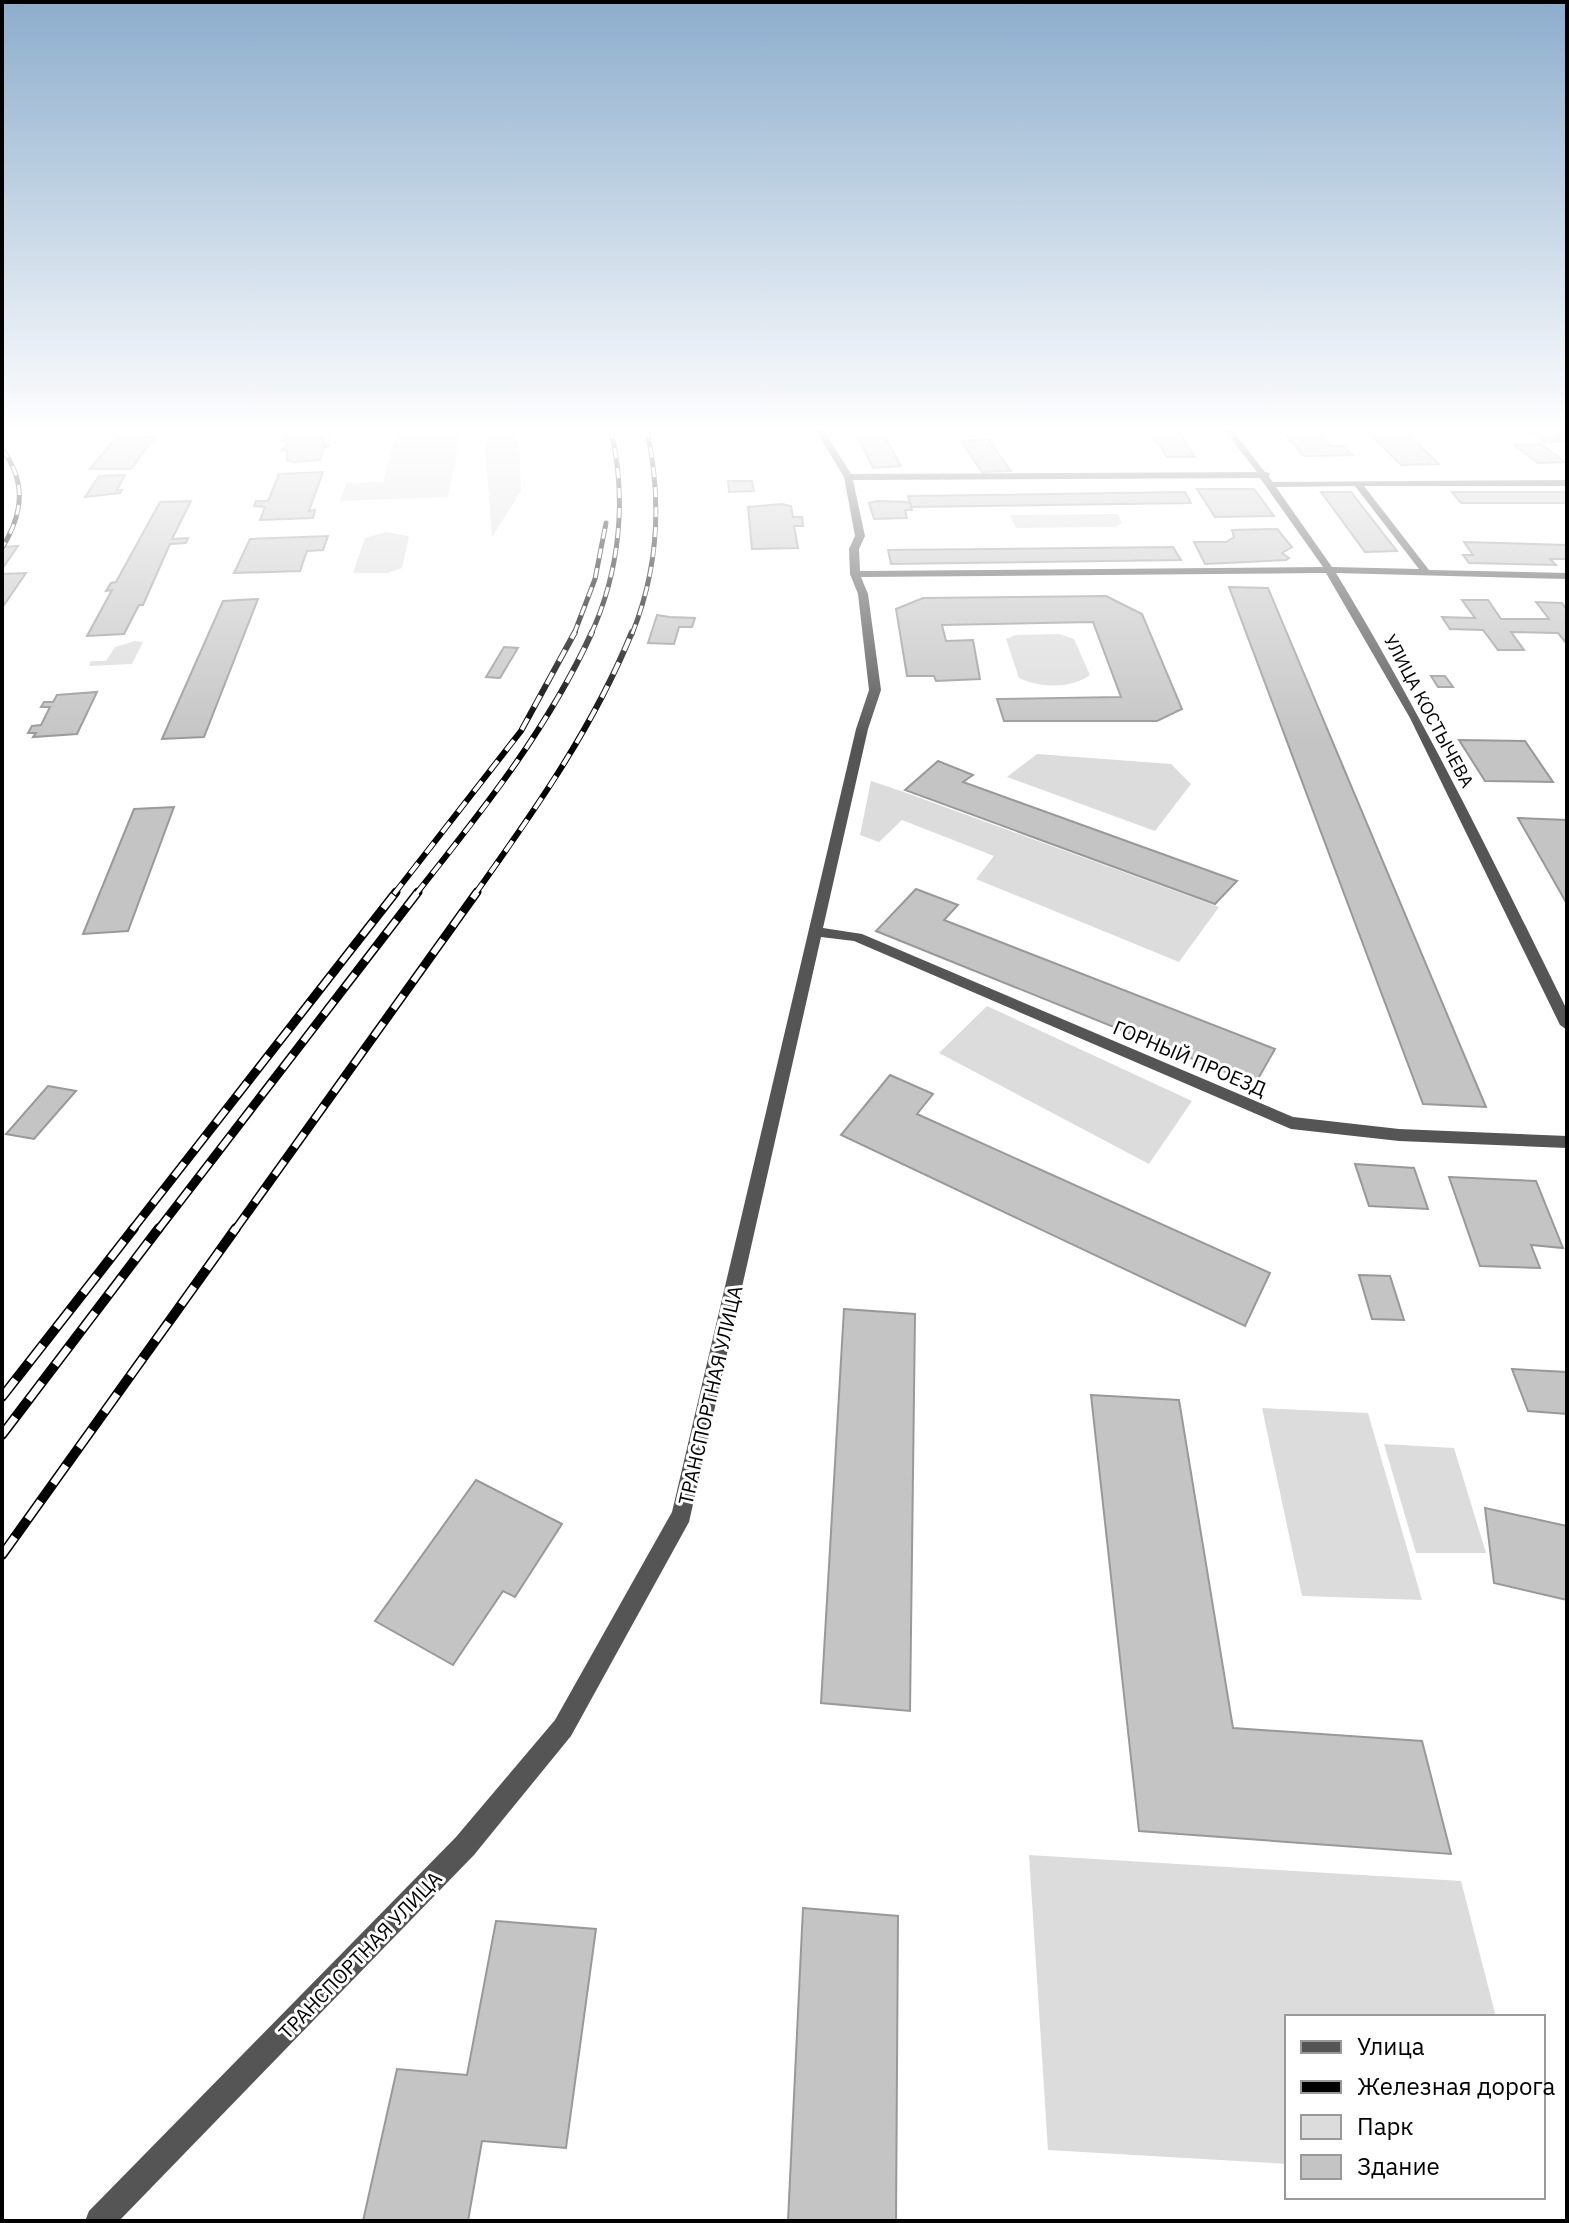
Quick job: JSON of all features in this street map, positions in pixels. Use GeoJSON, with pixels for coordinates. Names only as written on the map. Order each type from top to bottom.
{"type":"FeatureCollection","features":[{"type":"Feature","properties":{"kind":"street","name":"ТРАНСПОРТНАЯ УЛИЦА"},"geometry":{"type":"LineString","coordinates":[[99,2221],[465,1846],[563,1728],[682,1515],[862,729],[875,690],[863,594],[855,574],[854,549],[860,535]]}},
{"type":"Feature","properties":{"kind":"street","name":"УЛИЦА КОСТЫЧЕВА"},"geometry":{"type":"LineString","coordinates":[[1308,535],[1332,570],[1402,694],[1567,1025]]}},
{"type":"Feature","properties":{"kind":"street"},"geometry":{"type":"LineString","coordinates":[[1397,535],[1426,572]]}},
{"type":"Feature","properties":{"kind":"street"},"geometry":{"type":"LineString","coordinates":[[855,574],[1332,570],[1567,576]]}},
{"type":"Feature","properties":{"kind":"street","name":"ГОРНЫЙ ПРОЕЗД"},"geometry":{"type":"LineString","coordinates":[[816,932],[857,937],[1291,1123],[1399,1135],[1567,1142]]}},
{"type":"Feature","properties":{"kind":"green space"},"geometry":{"type":"Polygon","coordinates":[[[376,535],[409,536],[402,568],[388,573],[353,573],[365,538],[376,535]]]}},
{"type":"Feature","properties":{"kind":"green space"},"geometry":{"type":"Polygon","coordinates":[[[1059,634],[1074,639],[1090,675],[1074,683],[1055,686],[1019,678],[1006,639],[1015,635],[1059,634]]]}},
{"type":"Feature","properties":{"kind":"green space"},"geometry":{"type":"Polygon","coordinates":[[[143,642],[132,664],[89,666],[91,661],[106,661],[115,647],[143,642]]]}},
{"type":"Feature","properties":{"kind":"green space"},"geometry":{"type":"Polygon","coordinates":[[[1037,754],[1171,764],[1191,784],[1155,831],[1007,777],[1037,754]]]}},
{"type":"Feature","properties":{"kind":"green space"},"geometry":{"type":"Polygon","coordinates":[[[871,781],[1219,907],[1179,962],[976,879],[994,856],[902,820],[879,842],[860,835],[871,781]]]}},
{"type":"Feature","properties":{"kind":"green space"},"geometry":{"type":"Polygon","coordinates":[[[987,1006],[1192,1101],[1149,1164],[939,1053],[987,1006]]]}},
{"type":"Feature","properties":{"kind":"green space"},"geometry":{"type":"Polygon","coordinates":[[[1262,1408],[1368,1413],[1422,1600],[1302,1596],[1262,1408]]]}},
{"type":"Feature","properties":{"kind":"green space"},"geometry":{"type":"Polygon","coordinates":[[[1384,1444],[1454,1448],[1486,1553],[1416,1553],[1384,1444]]]}},
{"type":"Feature","properties":{"kind":"green space"},"geometry":{"type":"Polygon","coordinates":[[[1029,1855],[1461,1881],[1495,2015],[1285,2015],[1285,2164],[1048,2150],[1029,1855]]]}},
{"type":"Feature","properties":{"kind":"building"},"geometry":{"type":"Polygon","coordinates":[[[142,535],[188,538],[186,543],[170,544],[143,605],[139,605],[124,634],[87,636],[112,590],[106,591],[111,583],[116,582],[142,535]]]}},
{"type":"Feature","properties":{"kind":"building"},"geometry":{"type":"Polygon","coordinates":[[[751,535],[796,535],[798,548],[752,549],[751,535]]]}},
{"type":"Feature","properties":{"kind":"building"},"geometry":{"type":"Polygon","coordinates":[[[1282,535],[1292,547],[1282,553],[1289,558],[1205,564],[1194,542],[1226,542],[1234,537],[1282,535]]]}},
{"type":"Feature","properties":{"kind":"building"},"geometry":{"type":"Polygon","coordinates":[[[1352,535],[1384,535],[1397,551],[1365,552],[1352,535]]]}},
{"type":"Feature","properties":{"kind":"building"},"geometry":{"type":"Polygon","coordinates":[[[328,536],[323,550],[307,551],[300,571],[234,573],[250,539],[328,536]]]}},
{"type":"Feature","properties":{"kind":"building"},"geometry":{"type":"Polygon","coordinates":[[[1464,542],[1567,545],[1567,559],[1550,559],[1556,565],[1469,563],[1463,555],[1473,555],[1464,542]]]}},
{"type":"Feature","properties":{"kind":"building"},"geometry":{"type":"Polygon","coordinates":[[[18,546],[2,569],[2,547],[18,546]]]}},
{"type":"Feature","properties":{"kind":"building"},"geometry":{"type":"Polygon","coordinates":[[[1173,547],[1181,560],[891,564],[888,550],[1173,547]]]}},
{"type":"Feature","properties":{"kind":"building"},"geometry":{"type":"Polygon","coordinates":[[[26,573],[2,608],[2,574],[26,573]]]}},
{"type":"Feature","properties":{"kind":"building"},"geometry":{"type":"Polygon","coordinates":[[[1229,587],[1268,588],[1486,1107],[1423,1104],[1229,587]]]}},
{"type":"Feature","properties":{"kind":"building"},"geometry":{"type":"Polygon","coordinates":[[[1106,596],[1142,614],[1182,709],[1157,721],[1004,721],[997,699],[1121,697],[1093,622],[942,625],[946,641],[973,640],[980,679],[936,681],[934,676],[907,676],[896,609],[923,598],[1106,596]]]}},
{"type":"Feature","properties":{"kind":"building"},"geometry":{"type":"Polygon","coordinates":[[[258,599],[204,737],[162,739],[223,601],[258,599]]]}},
{"type":"Feature","properties":{"kind":"building"},"geometry":{"type":"Polygon","coordinates":[[[1462,600],[1488,600],[1501,619],[1549,619],[1536,602],[1562,603],[1567,610],[1567,644],[1558,633],[1511,632],[1524,650],[1498,650],[1483,630],[1450,629],[1442,617],[1475,618],[1462,600]]]}},
{"type":"Feature","properties":{"kind":"building"},"geometry":{"type":"Polygon","coordinates":[[[657,615],[695,618],[692,627],[679,627],[674,644],[648,643],[657,615]]]}},
{"type":"Feature","properties":{"kind":"building"},"geometry":{"type":"Polygon","coordinates":[[[504,647],[518,648],[500,678],[486,677],[504,647]]]}},
{"type":"Feature","properties":{"kind":"building"},"geometry":{"type":"Polygon","coordinates":[[[1431,676],[1445,676],[1453,687],[1438,687],[1431,676]]]}},
{"type":"Feature","properties":{"kind":"building"},"geometry":{"type":"Polygon","coordinates":[[[97,692],[77,734],[33,737],[36,733],[28,733],[32,726],[41,725],[50,707],[41,707],[44,702],[53,702],[57,695],[97,692]]]}},
{"type":"Feature","properties":{"kind":"building"},"geometry":{"type":"Polygon","coordinates":[[[1459,740],[1525,741],[1553,782],[1485,781],[1459,740]]]}},
{"type":"Feature","properties":{"kind":"building"},"geometry":{"type":"Polygon","coordinates":[[[938,761],[973,775],[963,782],[1237,881],[1215,904],[905,790],[938,761]]]}},
{"type":"Feature","properties":{"kind":"building"},"geometry":{"type":"Polygon","coordinates":[[[174,807],[128,931],[83,934],[134,809],[174,807]]]}},
{"type":"Feature","properties":{"kind":"building"},"geometry":{"type":"Polygon","coordinates":[[[1518,818],[1567,820],[1567,904],[1518,818]]]}},
{"type":"Feature","properties":{"kind":"building"},"geometry":{"type":"Polygon","coordinates":[[[916,889],[958,905],[944,920],[1275,1049],[1255,1084],[876,931],[916,889]]]}},
{"type":"Feature","properties":{"kind":"building"},"geometry":{"type":"Polygon","coordinates":[[[890,1075],[933,1094],[917,1114],[1270,1273],[1245,1326],[841,1135],[890,1075]]]}},
{"type":"Feature","properties":{"kind":"building"},"geometry":{"type":"Polygon","coordinates":[[[48,1086],[76,1091],[34,1139],[6,1134],[48,1086]]]}},
{"type":"Feature","properties":{"kind":"building"},"geometry":{"type":"Polygon","coordinates":[[[1355,1164],[1414,1168],[1428,1209],[1369,1206],[1355,1164]]]}},
{"type":"Feature","properties":{"kind":"building"},"geometry":{"type":"Polygon","coordinates":[[[1449,1177],[1536,1181],[1563,1248],[1531,1245],[1540,1268],[1480,1266],[1449,1177]]]}},
{"type":"Feature","properties":{"kind":"building"},"geometry":{"type":"Polygon","coordinates":[[[1359,1275],[1390,1276],[1404,1320],[1372,1319],[1359,1275]]]}},
{"type":"Feature","properties":{"kind":"building"},"geometry":{"type":"Polygon","coordinates":[[[844,1309],[915,1314],[910,1711],[821,1703],[844,1309]]]}},
{"type":"Feature","properties":{"kind":"building"},"geometry":{"type":"Polygon","coordinates":[[[1512,1369],[1567,1372],[1567,1414],[1528,1411],[1512,1369]]]}},
{"type":"Feature","properties":{"kind":"building"},"geometry":{"type":"Polygon","coordinates":[[[1091,1395],[1179,1400],[1233,1728],[1422,1741],[1451,1854],[1139,1831],[1091,1395]]]}},
{"type":"Feature","properties":{"kind":"building"},"geometry":{"type":"Polygon","coordinates":[[[476,1480],[562,1524],[515,1597],[503,1591],[453,1665],[375,1621],[476,1480]]]}},
{"type":"Feature","properties":{"kind":"building"},"geometry":{"type":"Polygon","coordinates":[[[1485,1508],[1567,1526],[1567,1600],[1494,1583],[1485,1508]]]}},
{"type":"Feature","properties":{"kind":"building"},"geometry":{"type":"Polygon","coordinates":[[[803,1908],[898,1916],[896,2221],[788,2221],[803,1908]]]}},
{"type":"Feature","properties":{"kind":"building"},"geometry":{"type":"Polygon","coordinates":[[[496,1921],[596,1929],[566,2148],[482,2141],[468,2221],[363,2221],[397,2069],[467,2075],[496,1921]]]}},
{"type":"Feature","properties":{"kind":"railway"},"geometry":{"type":"LineString","coordinates":[[2,548],[9,535]]}},
{"type":"Feature","properties":{"kind":"railway"},"geometry":{"type":"LineString","coordinates":[[574,633],[595,579],[604,535]]}},
{"type":"Feature","properties":{"kind":"railway"},"geometry":{"type":"LineString","coordinates":[[591,634],[609,585],[618,535]]}},
{"type":"Feature","properties":{"kind":"railway"},"geometry":{"type":"LineString","coordinates":[[632,634],[648,584],[655,535]]}},
{"type":"Feature","properties":{"kind":"railway"},"geometry":{"type":"LineString","coordinates":[[416,894],[534,736],[575,668],[592,632]]}},
{"type":"Feature","properties":{"kind":"railway"},"geometry":{"type":"LineString","coordinates":[[475,894],[541,800],[581,735],[632,632]]}},
{"type":"Feature","properties":{"kind":"railway"},"geometry":{"type":"LineString","coordinates":[[394,894],[521,731],[574,633]]}},
{"type":"Feature","properties":{"kind":"railway"},"geometry":{"type":"LineString","coordinates":[[132,1230],[396,892]]}},
{"type":"Feature","properties":{"kind":"railway"},"geometry":{"type":"LineString","coordinates":[[158,1230],[418,892]]}},
{"type":"Feature","properties":{"kind":"railway"},"geometry":{"type":"LineString","coordinates":[[235,1230],[477,892]]}},
{"type":"Feature","properties":{"kind":"railway"},"geometry":{"type":"LineString","coordinates":[[2,1397],[134,1228]]}},
{"type":"Feature","properties":{"kind":"railway"},"geometry":{"type":"LineString","coordinates":[[2,1435],[159,1228]]}},
{"type":"Feature","properties":{"kind":"railway"},"geometry":{"type":"LineString","coordinates":[[2,1555],[236,1228]]}}]}
